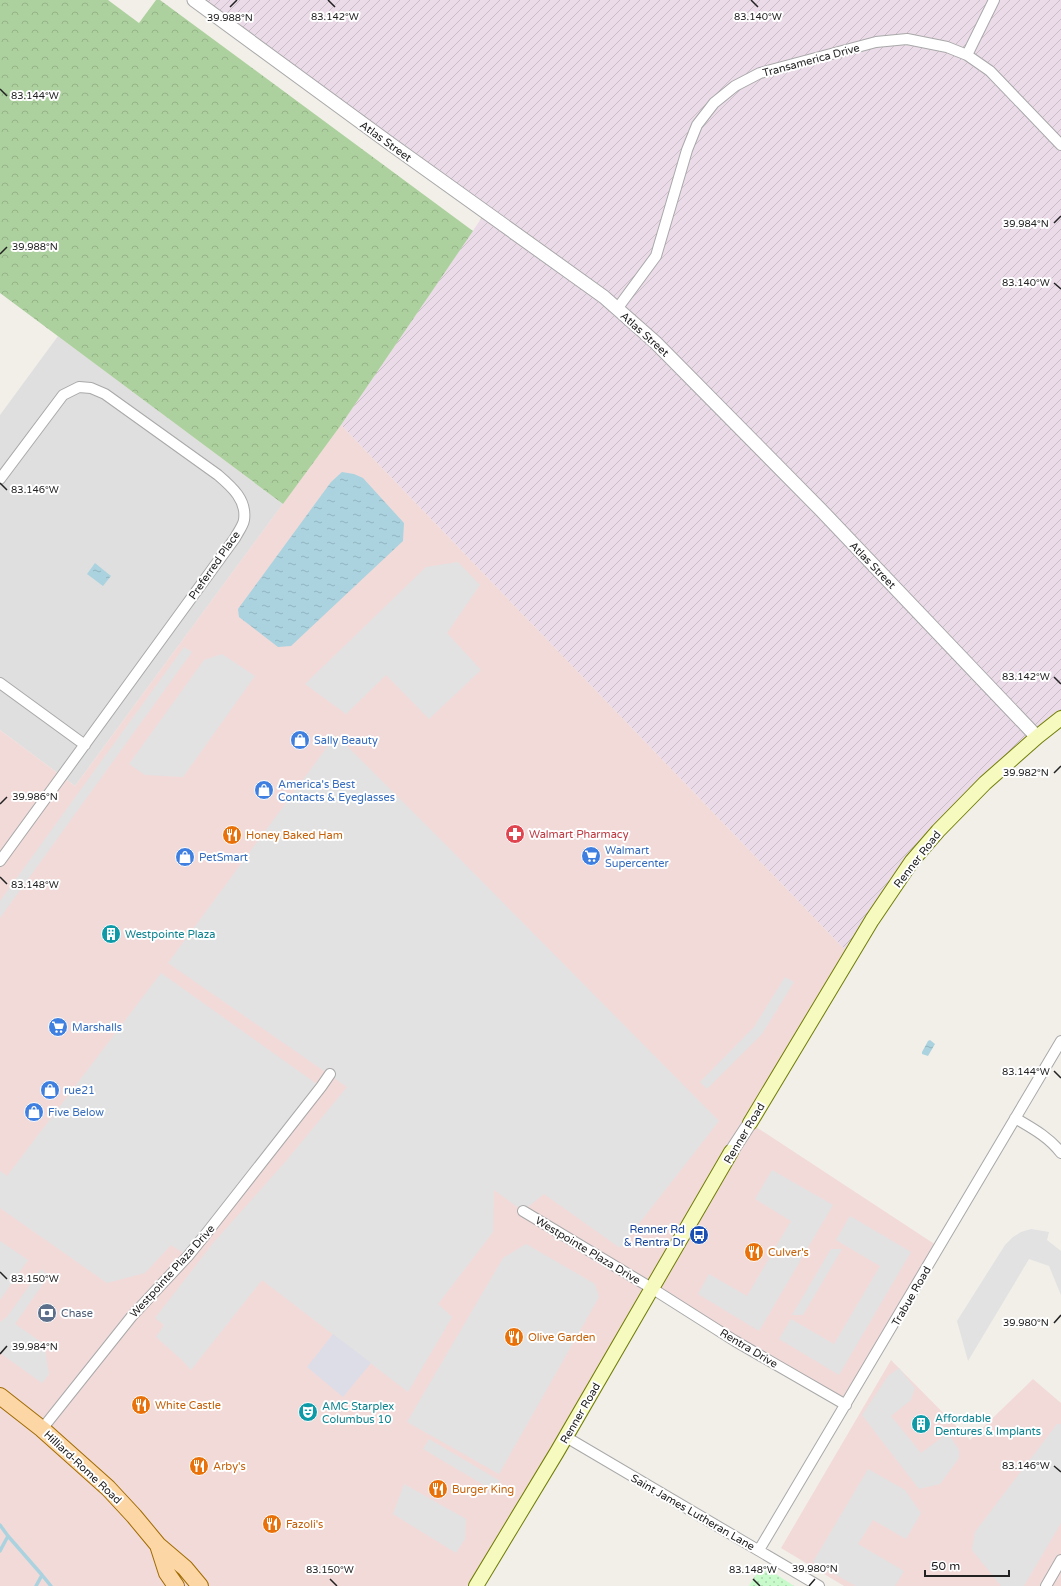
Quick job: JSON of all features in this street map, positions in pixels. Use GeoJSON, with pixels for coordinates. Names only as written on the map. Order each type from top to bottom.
{"type":"FeatureCollection","features":[{"type":"Feature","properties":{"kind":"main road","name":"Renner Road"},"geometry":{"type":"LineString","coordinates":[[750,1123],[872,920],[912,861],[938,831],[985,783],[1061,718]]}},
{"type":"Feature","properties":{"kind":"main road","name":"Renner Road"},"geometry":{"type":"LineString","coordinates":[[476,1586],[653,1289],[731,1152]]}},
{"type":"Feature","properties":{"kind":"main road","name":"Hilliard-Rome Road"},"geometry":{"type":"LineString","coordinates":[[0,1396],[42,1429],[108,1488],[134,1516],[158,1546],[185,1568],[200,1586]]}},
{"type":"Feature","properties":{"kind":"main road","name":"Hilliard-Rome Road"},"geometry":{"type":"LineString","coordinates":[[158,1546],[167,1573],[176,1586]]}},
{"type":"Feature","properties":{"kind":"street","name":"Atlas Street"},"geometry":{"type":"LineString","coordinates":[[194,0],[387,142],[604,297],[656,342],[1037,737]]}},
{"type":"Feature","properties":{"kind":"street"},"geometry":{"type":"LineString","coordinates":[[967,55],[994,0]]}},
{"type":"Feature","properties":{"kind":"street","name":"Transamerica Drive"},"geometry":{"type":"LineString","coordinates":[[617,309],[656,256],[687,150],[697,125],[714,103],[735,86],[760,73],[876,42],[907,39],[947,47],[967,55],[990,71],[1061,145]]}},
{"type":"Feature","properties":{"kind":"street","name":"Preferred Place"},"geometry":{"type":"LineString","coordinates":[[0,479],[63,395],[79,387],[91,388],[105,394],[218,475],[233,489],[244,505],[244,521],[235,538],[0,862]]}},
{"type":"Feature","properties":{"kind":"street"},"geometry":{"type":"LineString","coordinates":[[0,683],[85,746]]}},
{"type":"Feature","properties":{"kind":"street","name":"Trabue Road"},"geometry":{"type":"LineString","coordinates":[[759,1550],[1061,1041]]}},
{"type":"Feature","properties":{"kind":"street","name":"Westpointe Plaza Drive"},"geometry":{"type":"LineString","coordinates":[[42,1429],[132,1316],[188,1256],[330,1074]]}},
{"type":"Feature","properties":{"kind":"street"},"geometry":{"type":"LineString","coordinates":[[1015,1118],[1039,1132],[1061,1153]]}},
{"type":"Feature","properties":{"kind":"street","name":"Renner Road"},"geometry":{"type":"LineString","coordinates":[[731,1152],[750,1123]]}},
{"type":"Feature","properties":{"kind":"street","name":"Westpointe Plaza Drive"},"geometry":{"type":"LineString","coordinates":[[523,1211],[653,1289]]}},
{"type":"Feature","properties":{"kind":"street","name":"Rentra Drive"},"geometry":{"type":"LineString","coordinates":[[653,1289],[735,1341],[846,1405]]}},
{"type":"Feature","properties":{"kind":"street","name":"Saint James Lutheran Lane"},"geometry":{"type":"LineString","coordinates":[[566,1437],[819,1586]]}},
{"type":"Feature","properties":{"kind":"street"},"geometry":{"type":"LineString","coordinates":[[1046,1586],[1061,1560]]}},
{"type":"Feature","properties":{"kind":"shaded area"},"geometry":{"type":"Polygon","coordinates":[[[194,0],[1061,0],[1061,718],[938,831],[851,956],[341,425],[485,213],[194,0]]]}},
{"type":"Feature","properties":{"kind":"shaded area"},"geometry":{"type":"Polygon","coordinates":[[[58,336],[283,504],[75,786],[0,730],[0,415],[58,336]]]}},
{"type":"Feature","properties":{"kind":"shaded area"},"geometry":{"type":"Polygon","coordinates":[[[341,425],[851,956],[750,1123],[939,1247],[846,1405],[653,1289],[476,1586],[0,1586],[0,730],[75,786],[341,425]]]}},
{"type":"Feature","properties":{"kind":"shaded area"},"geometry":{"type":"Polygon","coordinates":[[[458,562],[480,585],[447,633],[481,670],[429,719],[386,675],[346,714],[305,684],[426,567],[458,562]]]}},
{"type":"Feature","properties":{"kind":"shaded area"},"geometry":{"type":"Polygon","coordinates":[[[184,647],[192,652],[0,918],[0,901],[184,647]]]}},
{"type":"Feature","properties":{"kind":"shaded area"},"geometry":{"type":"Polygon","coordinates":[[[222,654],[255,676],[183,777],[145,775],[129,764],[204,660],[222,654]]]}},
{"type":"Feature","properties":{"kind":"shaded area"},"geometry":{"type":"Polygon","coordinates":[[[336,735],[719,1121],[620,1248],[544,1194],[523,1211],[494,1190],[493,1232],[438,1304],[452,1317],[408,1392],[262,1280],[191,1370],[156,1337],[164,1325],[155,1318],[214,1242],[286,1161],[347,1087],[168,963],[336,735]]]}},
{"type":"Feature","properties":{"kind":"shaded area"},"geometry":{"type":"Polygon","coordinates":[[[161,973],[321,1087],[188,1256],[171,1245],[145,1273],[107,1283],[0,1208],[0,1171],[7,1176],[161,973]]]}},
{"type":"Feature","properties":{"kind":"shaded area"},"geometry":{"type":"Polygon","coordinates":[[[785,977],[794,982],[762,1034],[707,1089],[700,1082],[754,1027],[785,977]]]}},
{"type":"Feature","properties":{"kind":"shaded area"},"geometry":{"type":"Polygon","coordinates":[[[772,1170],[833,1205],[759,1331],[698,1294],[709,1274],[747,1296],[791,1221],[755,1199],[772,1170]]]}},
{"type":"Feature","properties":{"kind":"shaded area"},"geometry":{"type":"Polygon","coordinates":[[[850,1216],[911,1252],[839,1375],[779,1339],[791,1319],[834,1344],[880,1266],[836,1240],[850,1216]]]}},
{"type":"Feature","properties":{"kind":"shaded area"},"geometry":{"type":"Polygon","coordinates":[[[1031,1229],[1049,1232],[1047,1240],[1061,1251],[1061,1295],[1049,1266],[1029,1259],[968,1361],[957,1321],[1005,1245],[1021,1232],[1031,1229]]]}},
{"type":"Feature","properties":{"kind":"shaded area"},"geometry":{"type":"Polygon","coordinates":[[[0,1241],[28,1260],[0,1300],[0,1241]]]}},
{"type":"Feature","properties":{"kind":"shaded area"},"geometry":{"type":"Polygon","coordinates":[[[526,1244],[595,1284],[599,1297],[499,1474],[407,1422],[503,1258],[526,1244]]]}},
{"type":"Feature","properties":{"kind":"shaded area"},"geometry":{"type":"Polygon","coordinates":[[[831,1249],[842,1249],[803,1315],[792,1315],[831,1249]]]}},
{"type":"Feature","properties":{"kind":"shaded area"},"geometry":{"type":"Polygon","coordinates":[[[41,1269],[49,1275],[15,1324],[44,1344],[49,1374],[42,1383],[0,1353],[0,1322],[7,1317],[41,1269]]]}},
{"type":"Feature","properties":{"kind":"shaded area"},"geometry":{"type":"Polygon","coordinates":[[[333,1334],[371,1363],[343,1397],[307,1367],[333,1334]]]}},
{"type":"Feature","properties":{"kind":"shaded area"},"geometry":{"type":"Polygon","coordinates":[[[891,1360],[970,1440],[1033,1379],[1061,1403],[1061,1586],[844,1586],[781,1548],[891,1360]]]}},
{"type":"Feature","properties":{"kind":"shaded area"},"geometry":{"type":"Polygon","coordinates":[[[899,1368],[915,1388],[911,1400],[891,1416],[921,1453],[948,1433],[959,1450],[959,1458],[940,1484],[919,1489],[862,1415],[888,1376],[899,1368]]]}},
{"type":"Feature","properties":{"kind":"shaded area"},"geometry":{"type":"Polygon","coordinates":[[[1057,1424],[1061,1424],[1061,1523],[1024,1586],[1001,1586],[972,1550],[975,1532],[1057,1424]]]}},
{"type":"Feature","properties":{"kind":"shaded area"},"geometry":{"type":"Polygon","coordinates":[[[429,1439],[500,1481],[494,1491],[423,1449],[429,1439]]]}},
{"type":"Feature","properties":{"kind":"shaded area"},"geometry":{"type":"Polygon","coordinates":[[[868,1469],[905,1490],[921,1513],[906,1539],[873,1520],[858,1544],[904,1571],[895,1586],[856,1586],[813,1562],[868,1469]]]}},
{"type":"Feature","properties":{"kind":"shaded area"},"geometry":{"type":"Polygon","coordinates":[[[404,1484],[466,1519],[465,1539],[456,1553],[393,1514],[404,1484]]]}},
{"type":"Feature","properties":{"kind":"green space"},"geometry":{"type":"Polygon","coordinates":[[[0,0],[108,0],[139,23],[156,0],[160,0],[473,231],[341,425],[283,504],[0,293],[0,0]]]}},
{"type":"Feature","properties":{"kind":"green space"},"geometry":{"type":"Polygon","coordinates":[[[762,1565],[794,1586],[749,1586],[762,1565]]]}},
{"type":"Feature","properties":{"kind":"water"},"geometry":{"type":"Polygon","coordinates":[[[342,472],[354,474],[363,478],[404,523],[403,541],[291,646],[278,647],[239,617],[238,609],[331,482],[342,472]]]}},
{"type":"Feature","properties":{"kind":"water"},"geometry":{"type":"Polygon","coordinates":[[[95,563],[111,576],[103,586],[87,574],[95,563]]]}},
{"type":"Feature","properties":{"kind":"water"},"geometry":{"type":"Polygon","coordinates":[[[930,1040],[935,1044],[928,1056],[922,1054],[928,1041],[930,1040]]]}},
{"type":"Feature","properties":{"kind":"waterway"},"geometry":{"type":"LineString","coordinates":[[0,1525],[8,1536],[0,1551]]}},
{"type":"Feature","properties":{"kind":"waterway"},"geometry":{"type":"LineString","coordinates":[[8,1536],[42,1575],[36,1586]]}},
{"type":"Feature","properties":{"kind":"waterway"},"geometry":{"type":"LineString","coordinates":[[42,1575],[51,1586]]}},
{"type":"Feature","properties":{"kind":"place","name":"Sally Beauty"},"geometry":{"type":"Point","coordinates":[300,740]}},
{"type":"Feature","properties":{"kind":"place","name":"America's Best Contacts & Eyeglasses"},"geometry":{"type":"Point","coordinates":[264,790]}},
{"type":"Feature","properties":{"kind":"place","name":"Walmart Pharmacy"},"geometry":{"type":"Point","coordinates":[515,834]}},
{"type":"Feature","properties":{"kind":"place","name":"Honey Baked Ham"},"geometry":{"type":"Point","coordinates":[232,835]}},
{"type":"Feature","properties":{"kind":"place","name":"Walmart Supercenter"},"geometry":{"type":"Point","coordinates":[591,856]}},
{"type":"Feature","properties":{"kind":"place","name":"PetSmart"},"geometry":{"type":"Point","coordinates":[185,857]}},
{"type":"Feature","properties":{"kind":"place","name":"Westpointe Plaza"},"geometry":{"type":"Point","coordinates":[111,934]}},
{"type":"Feature","properties":{"kind":"place","name":"Marshalls"},"geometry":{"type":"Point","coordinates":[58,1027]}},
{"type":"Feature","properties":{"kind":"place","name":"rue21"},"geometry":{"type":"Point","coordinates":[50,1090]}},
{"type":"Feature","properties":{"kind":"place","name":"Five Below"},"geometry":{"type":"Point","coordinates":[34,1112]}},
{"type":"Feature","properties":{"kind":"place","name":"Renner Rd & Rentra Dr"},"geometry":{"type":"Point","coordinates":[699,1235]}},
{"type":"Feature","properties":{"kind":"place","name":"Culver's"},"geometry":{"type":"Point","coordinates":[754,1252]}},
{"type":"Feature","properties":{"kind":"place","name":"Chase"},"geometry":{"type":"Point","coordinates":[47,1313]}},
{"type":"Feature","properties":{"kind":"place","name":"Olive Garden"},"geometry":{"type":"Point","coordinates":[514,1337]}},
{"type":"Feature","properties":{"kind":"place","name":"White Castle"},"geometry":{"type":"Point","coordinates":[141,1405]}},
{"type":"Feature","properties":{"kind":"place","name":"AMC Starplex Columbus 10"},"geometry":{"type":"Point","coordinates":[308,1412]}},
{"type":"Feature","properties":{"kind":"place","name":"Affordable Dentures & Implants"},"geometry":{"type":"Point","coordinates":[921,1424]}},
{"type":"Feature","properties":{"kind":"place","name":"Arby's"},"geometry":{"type":"Point","coordinates":[199,1466]}},
{"type":"Feature","properties":{"kind":"place","name":"Burger King"},"geometry":{"type":"Point","coordinates":[438,1489]}},
{"type":"Feature","properties":{"kind":"place","name":"Fazoli's"},"geometry":{"type":"Point","coordinates":[272,1524]}}]}
